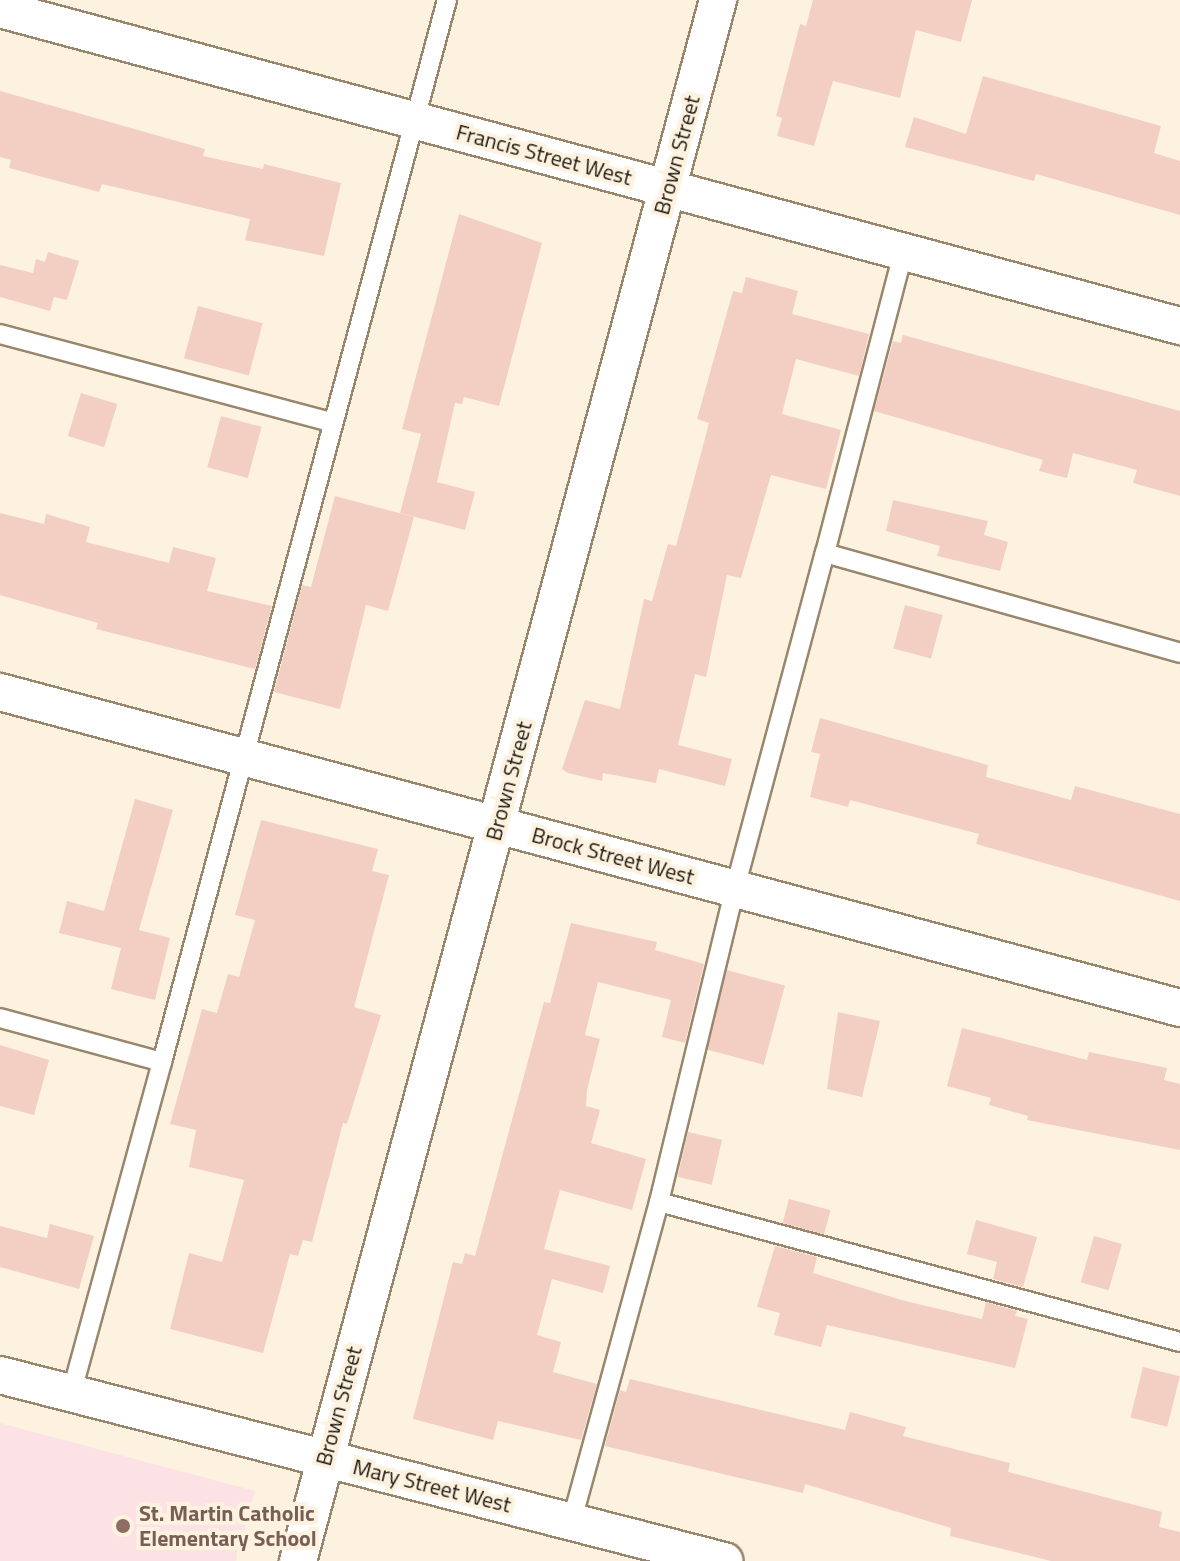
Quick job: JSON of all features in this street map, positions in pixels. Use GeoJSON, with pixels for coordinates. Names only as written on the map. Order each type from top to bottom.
{"type":"FeatureCollection","features":[{"type":"Feature","properties":{"kind":"street","name":"Brown Street"},"geometry":{"type":"LineString","coordinates":[[298,1561],[718,0]]}},
{"type":"Feature","properties":{"kind":"street","name":"Francis Street West"},"geometry":{"type":"LineString","coordinates":[[0,9],[1180,326]]}},
{"type":"Feature","properties":{"kind":"street","name":"Brock Street West"},"geometry":{"type":"LineString","coordinates":[[0,692],[1180,1008]]}},
{"type":"Feature","properties":{"kind":"street","name":"Mary Street West"},"geometry":{"type":"LineString","coordinates":[[0,1375],[724,1561]]}},
{"type":"Feature","properties":{"kind":"lane"},"geometry":{"type":"LineString","coordinates":[[71,1394],[447,0]]}},
{"type":"Feature","properties":{"kind":"lane"},"geometry":{"type":"LineString","coordinates":[[572,1520],[659,1202],[735,888],[903,253]]}},
{"type":"Feature","properties":{"kind":"lane"},"geometry":{"type":"LineString","coordinates":[[0,334],[331,422]]}},
{"type":"Feature","properties":{"kind":"lane"},"geometry":{"type":"LineString","coordinates":[[825,553],[1180,653]]}},
{"type":"Feature","properties":{"kind":"lane"},"geometry":{"type":"LineString","coordinates":[[0,1018],[162,1062]]}},
{"type":"Feature","properties":{"kind":"lane"},"geometry":{"type":"LineString","coordinates":[[659,1202],[1180,1342]]}},
{"type":"Feature","properties":{"kind":"shaded area","name":"St. Martin Catholic Elementary School"},"geometry":{"type":"Polygon","coordinates":[[[0,1423],[255,1491],[236,1561],[0,1561],[0,1423]]]}},
{"type":"Feature","properties":{"kind":"building"},"geometry":{"type":"Polygon","coordinates":[[[813,0],[972,0],[961,42],[916,30],[900,98],[833,81],[814,146],[777,136],[782,118],[776,116],[800,24],[806,26],[813,0]]]}},
{"type":"Feature","properties":{"kind":"building"},"geometry":{"type":"Polygon","coordinates":[[[983,76],[1161,126],[1154,153],[1180,161],[1180,215],[1036,174],[1034,181],[905,147],[914,117],[966,134],[983,76]]]}},
{"type":"Feature","properties":{"kind":"building"},"geometry":{"type":"Polygon","coordinates":[[[0,91],[205,149],[203,156],[263,169],[264,164],[341,183],[324,256],[245,240],[250,219],[102,184],[99,192],[9,168],[11,160],[0,157],[0,91]]]}},
{"type":"Feature","properties":{"kind":"building"},"geometry":{"type":"Polygon","coordinates":[[[459,214],[542,243],[499,406],[464,397],[462,404],[455,403],[437,482],[475,492],[465,530],[400,513],[421,434],[402,429],[459,214]]]}},
{"type":"Feature","properties":{"kind":"building"},"geometry":{"type":"Polygon","coordinates":[[[48,252],[79,261],[67,300],[54,297],[50,311],[0,297],[0,265],[33,273],[36,259],[45,262],[48,252]]]}},
{"type":"Feature","properties":{"kind":"building"},"geometry":{"type":"Polygon","coordinates":[[[746,277],[798,291],[792,314],[869,334],[859,376],[796,359],[782,414],[841,430],[826,489],[771,475],[741,578],[727,575],[706,677],[695,674],[678,745],[732,759],[725,786],[659,769],[656,783],[603,773],[602,781],[568,773],[562,769],[585,700],[620,709],[644,599],[652,601],[668,544],[676,546],[692,487],[709,423],[697,419],[733,291],[742,293],[746,277]]]}},
{"type":"Feature","properties":{"kind":"building"},"geometry":{"type":"Polygon","coordinates":[[[198,306],[263,323],[249,376],[184,358],[198,306]]]}},
{"type":"Feature","properties":{"kind":"building"},"geometry":{"type":"Polygon","coordinates":[[[903,335],[1180,411],[1180,496],[1133,483],[1137,470],[1073,453],[1067,478],[1039,471],[1043,460],[874,411],[893,341],[901,343],[903,335]]]}},
{"type":"Feature","properties":{"kind":"building"},"geometry":{"type":"Polygon","coordinates":[[[81,393],[117,404],[104,447],[68,436],[81,393]]]}},
{"type":"Feature","properties":{"kind":"building"},"geometry":{"type":"Polygon","coordinates":[[[221,416],[262,427],[248,478],[207,467],[221,416]]]}},
{"type":"Feature","properties":{"kind":"building"},"geometry":{"type":"Polygon","coordinates":[[[335,496],[414,517],[388,611],[366,605],[340,709],[274,692],[302,585],[311,587],[335,496]]]}},
{"type":"Feature","properties":{"kind":"building"},"geometry":{"type":"Polygon","coordinates":[[[893,500],[988,521],[984,535],[1008,542],[1000,571],[937,556],[940,546],[886,531],[893,500]]]}},
{"type":"Feature","properties":{"kind":"building"},"geometry":{"type":"Polygon","coordinates":[[[0,513],[44,524],[46,514],[90,527],[86,542],[169,563],[173,547],[216,558],[207,591],[272,606],[255,669],[96,629],[98,623],[0,595],[0,513]]]}},
{"type":"Feature","properties":{"kind":"building"},"geometry":{"type":"Polygon","coordinates":[[[905,605],[943,615],[931,659],[893,648],[905,605]]]}},
{"type":"Feature","properties":{"kind":"building"},"geometry":{"type":"Polygon","coordinates":[[[820,718],[988,765],[986,777],[1071,800],[1075,786],[1180,814],[1180,901],[976,844],[979,834],[850,800],[848,807],[810,797],[820,754],[811,752],[820,718]]]}},
{"type":"Feature","properties":{"kind":"building"},"geometry":{"type":"Polygon","coordinates":[[[135,799],[173,810],[139,930],[170,938],[155,1000],[111,989],[121,948],[59,933],[67,901],[104,911],[135,799]]]}},
{"type":"Feature","properties":{"kind":"building"},"geometry":{"type":"Polygon","coordinates":[[[261,820],[378,849],[372,871],[389,875],[354,1007],[381,1015],[347,1124],[343,1123],[312,1242],[303,1240],[298,1256],[290,1254],[263,1353],[170,1329],[189,1253],[222,1262],[244,1180],[189,1167],[196,1130],[170,1124],[202,1009],[217,1013],[228,974],[239,977],[255,920],[235,915],[261,820]]]}},
{"type":"Feature","properties":{"kind":"building"},"geometry":{"type":"Polygon","coordinates":[[[571,923],[657,942],[655,950],[704,964],[685,1043],[662,1037],[671,1000],[598,982],[585,1035],[600,1039],[587,1090],[586,1106],[600,1110],[591,1143],[646,1159],[632,1210],[560,1190],[544,1249],[610,1266],[603,1293],[552,1279],[537,1335],[561,1342],[553,1372],[597,1384],[581,1440],[498,1421],[493,1440],[413,1419],[453,1262],[462,1264],[465,1253],[475,1256],[544,1002],[550,1003],[571,923]]]}},
{"type":"Feature","properties":{"kind":"building"},"geometry":{"type":"Polygon","coordinates":[[[727,970],[785,986],[764,1065],[706,1049],[727,970]]]}},
{"type":"Feature","properties":{"kind":"building"},"geometry":{"type":"Polygon","coordinates":[[[838,1012],[880,1021],[862,1097],[827,1089],[838,1012]]]}},
{"type":"Feature","properties":{"kind":"building"},"geometry":{"type":"Polygon","coordinates":[[[962,1028],[1087,1060],[1089,1052],[1167,1068],[1164,1080],[1180,1084],[1180,1150],[1027,1120],[1028,1116],[989,1105],[991,1098],[947,1086],[962,1028]]]}},
{"type":"Feature","properties":{"kind":"building"},"geometry":{"type":"Polygon","coordinates":[[[0,1045],[49,1060],[34,1115],[0,1106],[0,1045]]]}},
{"type":"Feature","properties":{"kind":"building"},"geometry":{"type":"Polygon","coordinates":[[[688,1132],[722,1140],[712,1185],[678,1177],[688,1132]]]}},
{"type":"Feature","properties":{"kind":"building"},"geometry":{"type":"Polygon","coordinates":[[[789,1199],[831,1210],[824,1234],[783,1223],[789,1199]]]}},
{"type":"Feature","properties":{"kind":"building"},"geometry":{"type":"Polygon","coordinates":[[[976,1220],[1037,1237],[1023,1287],[993,1279],[997,1262],[967,1254],[976,1220]]]}},
{"type":"Feature","properties":{"kind":"building"},"geometry":{"type":"Polygon","coordinates":[[[50,1224],[94,1236],[79,1289],[0,1267],[0,1226],[47,1238],[50,1224]]]}},
{"type":"Feature","properties":{"kind":"building"},"geometry":{"type":"Polygon","coordinates":[[[1094,1236],[1122,1244],[1109,1290],[1081,1282],[1094,1236]]]}},
{"type":"Feature","properties":{"kind":"building"},"geometry":{"type":"Polygon","coordinates":[[[775,1246],[817,1257],[813,1273],[905,1301],[982,1319],[986,1302],[1017,1311],[1015,1316],[1028,1319],[1015,1368],[827,1325],[821,1347],[774,1335],[780,1313],[757,1307],[775,1246]]]}},
{"type":"Feature","properties":{"kind":"building"},"geometry":{"type":"Polygon","coordinates":[[[1143,1367],[1180,1376],[1167,1427],[1130,1417],[1143,1367]]]}},
{"type":"Feature","properties":{"kind":"building"},"geometry":{"type":"Polygon","coordinates":[[[630,1379],[845,1430],[850,1412],[906,1427],[903,1436],[1010,1463],[1008,1472],[1162,1512],[1159,1527],[1180,1532],[1180,1561],[1051,1561],[950,1536],[951,1528],[805,1484],[803,1493],[605,1446],[620,1390],[626,1392],[630,1379]]]}},
{"type":"Feature","properties":{"kind":"place","name":"St. Martin Catholic Elementary School"},"geometry":{"type":"Point","coordinates":[123,1526]}}]}
